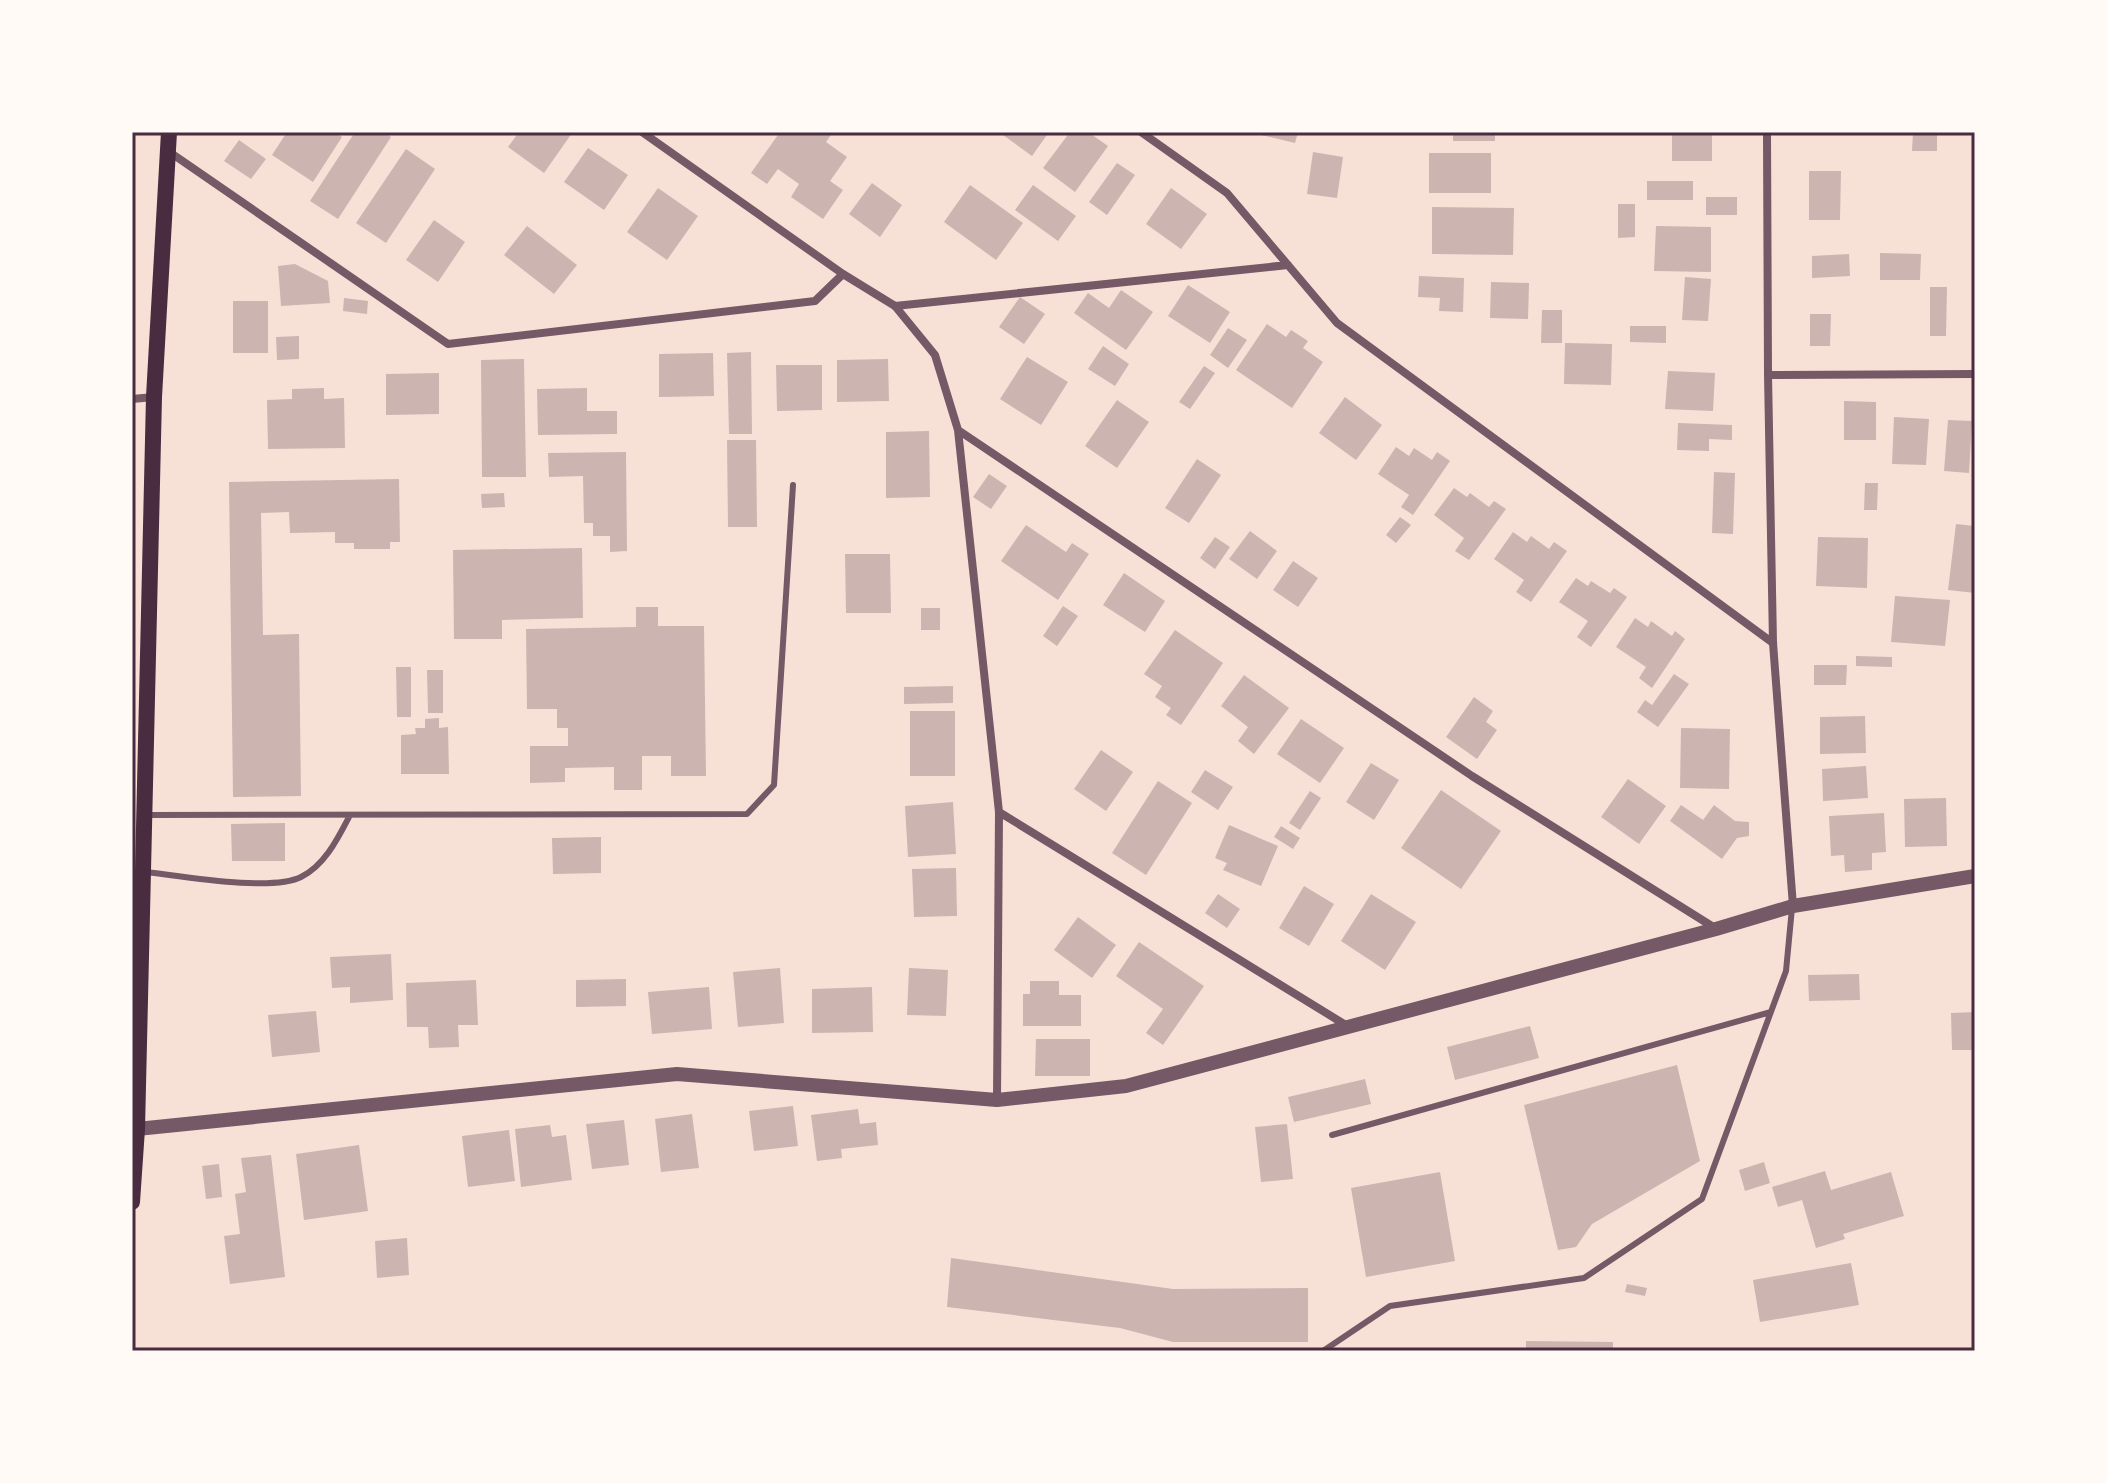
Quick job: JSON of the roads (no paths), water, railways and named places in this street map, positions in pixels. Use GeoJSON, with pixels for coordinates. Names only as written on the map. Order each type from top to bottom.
{"type":"FeatureCollection","features":[{"type":"Feature","properties":{"kind":"main road"},"geometry":{"type":"LineString","coordinates":[[132,1202],[137,1129],[137,942],[143,871],[154,397],[169,132]]}},
{"type":"Feature","properties":{"kind":"street"},"geometry":{"type":"LineString","coordinates":[[642,132],[843,274],[895,306],[935,355],[958,430],[999,812],[997,1100]]}},
{"type":"Feature","properties":{"kind":"street"},"geometry":{"type":"LineString","coordinates":[[1141,132],[1227,193],[1337,323],[1773,643]]}},
{"type":"Feature","properties":{"kind":"street"},"geometry":{"type":"LineString","coordinates":[[1767,132],[1773,643],[1793,906]]}},
{"type":"Feature","properties":{"kind":"street"},"geometry":{"type":"LineString","coordinates":[[168,150],[448,344],[815,301],[843,274]]}},
{"type":"Feature","properties":{"kind":"street"},"geometry":{"type":"LineString","coordinates":[[895,306],[1288,265]]}},
{"type":"Feature","properties":{"kind":"street"},"geometry":{"type":"LineString","coordinates":[[1768,375],[1975,374]]}},
{"type":"Feature","properties":{"kind":"street"},"geometry":{"type":"LineString","coordinates":[[132,399],[154,397]]}},
{"type":"Feature","properties":{"kind":"street"},"geometry":{"type":"LineString","coordinates":[[958,430],[1472,776],[1716,929]]}},
{"type":"Feature","properties":{"kind":"street"},"geometry":{"type":"LineString","coordinates":[[999,812],[1350,1027]]}},
{"type":"Feature","properties":{"kind":"street"},"geometry":{"type":"LineString","coordinates":[[137,1129],[677,1074],[997,1100],[1126,1086],[1793,906],[1975,876]]}},
{"type":"Feature","properties":{"kind":"lane"},"geometry":{"type":"LineString","coordinates":[[144,815],[747,814],[774,785],[793,485]]}},
{"type":"Feature","properties":{"kind":"lane"},"geometry":{"type":"LineString","coordinates":[[143,871],[229,882],[266,883],[299,878],[322,861],[350,815]]}},
{"type":"Feature","properties":{"kind":"lane"},"geometry":{"type":"LineString","coordinates":[[1323,1351],[1390,1306],[1584,1278],[1702,1199],[1786,971],[1793,906]]}},
{"type":"Feature","properties":{"kind":"lane"},"geometry":{"type":"LineString","coordinates":[[1332,1135],[1771,1012]]}}]}
